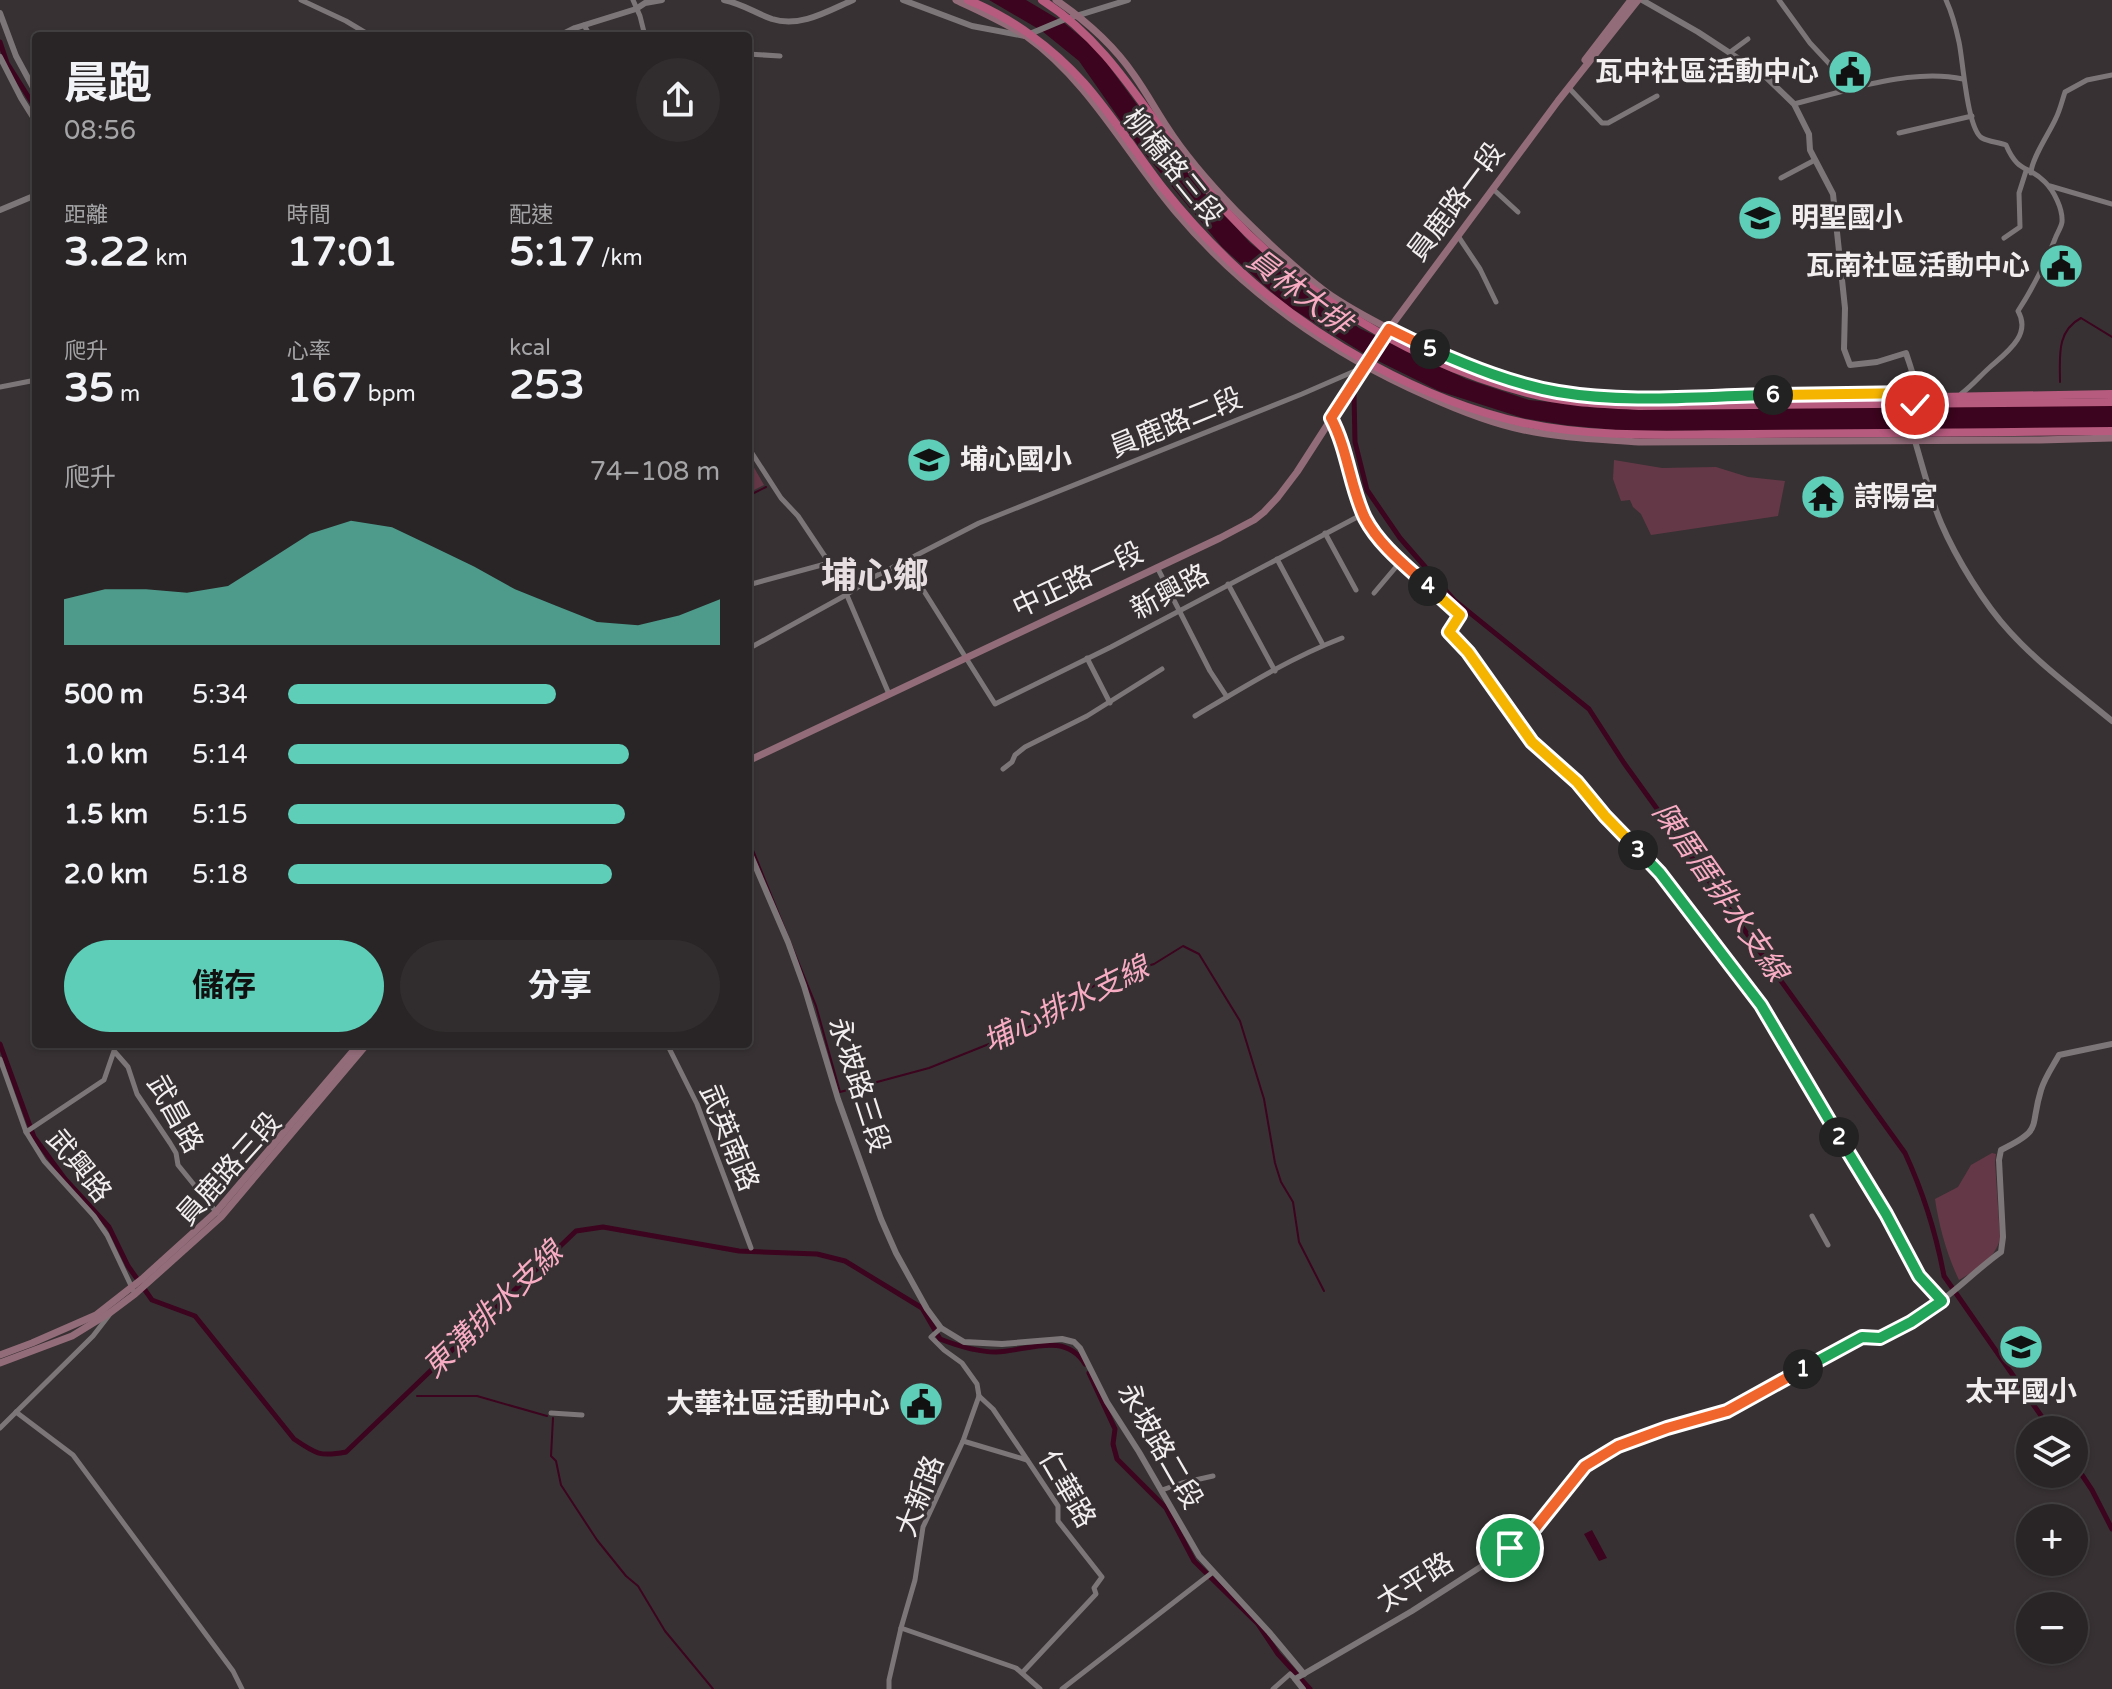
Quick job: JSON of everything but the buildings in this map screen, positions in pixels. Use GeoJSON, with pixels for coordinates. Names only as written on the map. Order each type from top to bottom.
{"type":"FeatureCollection","features":[{"type":"Feature","properties":{"kind":"highway"},"geometry":{"type":"LineString","coordinates":[[968,0],[1016,25],[1069,67],[1200,232],[1286,308],[1356,355],[1410,383],[1465,405],[1519,422],[1584,433],[2112,434]]}},
{"type":"Feature","properties":{"kind":"highway"},"geometry":{"type":"LineString","coordinates":[[1042,0],[1108,58],[1188,167],[1229,215],[1286,270],[1354,319],[1427,358],[1476,377],[1532,395],[1585,403],[1639,406],[2112,402]]}},
{"type":"Feature","properties":{"kind":"highway"},"geometry":{"type":"LineString","coordinates":[[1737,405],[1761,400],[2112,393]]}},
{"type":"Feature","properties":{"kind":"highway"},"geometry":{"type":"LineString","coordinates":[[1780,434],[1800,437],[2112,434]]}},
{"type":"Feature","properties":{"kind":"main road","name":"柳橋路三段"},"geometry":{"type":"LineString","coordinates":[[956,0],[1029,35],[1084,92],[1175,211],[1237,275],[1284,314],[1366,363],[1463,412],[1523,430],[1639,442],[2040,440],[2112,434]]}},
{"type":"Feature","properties":{"kind":"main road","name":"柳橋路三段"},"geometry":{"type":"LineString","coordinates":[[1056,0],[1077,15],[1115,52],[1133,73],[1194,164],[1235,210],[1291,263],[1358,313],[1479,370],[1560,393],[1640,398],[2112,393]]}},
{"type":"Feature","properties":{"kind":"main road","name":"員鹿路一段"},"geometry":{"type":"LineString","coordinates":[[1558,101],[1563,88],[1631,0]]}},
{"type":"Feature","properties":{"kind":"main road","name":"員鹿路一段"},"geometry":{"type":"LineString","coordinates":[[1382,338],[1558,101],[1640,0]]}},
{"type":"Feature","properties":{"kind":"main road","name":"中正路一段"},"geometry":{"type":"LineString","coordinates":[[752,759],[1220,538],[1264,512],[1297,472],[1382,338]]}},
{"type":"Feature","properties":{"kind":"main road","name":"員鹿路三段"},"geometry":{"type":"LineString","coordinates":[[218,1214],[356,1048]]}},
{"type":"Feature","properties":{"kind":"main road","name":"員鹿路三段"},"geometry":{"type":"LineString","coordinates":[[111,1309],[218,1214],[363,1048]]}},
{"type":"Feature","properties":{"kind":"main road"},"geometry":{"type":"LineString","coordinates":[[0,1355],[111,1309]]}},
{"type":"Feature","properties":{"kind":"main road"},"geometry":{"type":"LineString","coordinates":[[0,1363],[72,1336],[111,1309]]}},
{"type":"Feature","properties":{"kind":"street"},"geometry":{"type":"LineString","coordinates":[[301,0],[364,32]]}},
{"type":"Feature","properties":{"kind":"street"},"geometry":{"type":"LineString","coordinates":[[633,0],[644,32]]}},
{"type":"Feature","properties":{"kind":"street"},"geometry":{"type":"LineString","coordinates":[[568,32],[636,9],[645,3],[662,0]]}},
{"type":"Feature","properties":{"kind":"street"},"geometry":{"type":"LineString","coordinates":[[724,0],[740,3],[774,20],[793,21],[817,16],[853,0]]}},
{"type":"Feature","properties":{"kind":"street"},"geometry":{"type":"LineString","coordinates":[[903,0],[972,26],[1029,35],[1077,15],[1128,0]]}},
{"type":"Feature","properties":{"kind":"street"},"geometry":{"type":"LineString","coordinates":[[1640,0],[1698,32],[1765,76],[1794,104],[1809,134],[1810,150],[1833,194],[1845,308],[1844,349],[1850,365],[1877,362],[1906,353],[1916,393],[1915,441],[1940,521],[1964,568],[1998,618],[2039,661],[2112,721]]}},
{"type":"Feature","properties":{"kind":"street"},"geometry":{"type":"LineString","coordinates":[[1779,0],[1810,43],[1852,88]]}},
{"type":"Feature","properties":{"kind":"street"},"geometry":{"type":"LineString","coordinates":[[1946,0],[1959,42],[1963,79],[1972,123],[1977,132],[1983,139],[2006,145],[2012,159],[2049,185],[2112,204]]}},
{"type":"Feature","properties":{"kind":"street"},"geometry":{"type":"LineString","coordinates":[[0,13],[16,56],[32,86]]}},
{"type":"Feature","properties":{"kind":"street"},"geometry":{"type":"LineString","coordinates":[[584,25],[588,32]]}},
{"type":"Feature","properties":{"kind":"street"},"geometry":{"type":"LineString","coordinates":[[1728,53],[1748,39]]}},
{"type":"Feature","properties":{"kind":"street"},"geometry":{"type":"LineString","coordinates":[[752,54],[780,56]]}},
{"type":"Feature","properties":{"kind":"street"},"geometry":{"type":"LineString","coordinates":[[0,57],[32,116]]}},
{"type":"Feature","properties":{"kind":"street"},"geometry":{"type":"LineString","coordinates":[[2004,238],[2020,227],[2019,193],[2058,114],[2065,92],[2087,80],[2112,75]]}},
{"type":"Feature","properties":{"kind":"street"},"geometry":{"type":"LineString","coordinates":[[1794,104],[1886,80],[1933,76],[1963,79]]}},
{"type":"Feature","properties":{"kind":"street"},"geometry":{"type":"LineString","coordinates":[[1569,88],[1602,123],[1608,123],[1657,96]]}},
{"type":"Feature","properties":{"kind":"street"},"geometry":{"type":"LineString","coordinates":[[1899,133],[1972,116]]}},
{"type":"Feature","properties":{"kind":"street"},"geometry":{"type":"LineString","coordinates":[[1781,178],[1815,160]]}},
{"type":"Feature","properties":{"kind":"street"},"geometry":{"type":"LineString","coordinates":[[1961,394],[2001,359],[2022,332],[2022,319],[2018,311],[2030,293],[2062,225],[2062,216],[2049,185]]}},
{"type":"Feature","properties":{"kind":"street"},"geometry":{"type":"LineString","coordinates":[[1493,189],[1518,212]]}},
{"type":"Feature","properties":{"kind":"street"},"geometry":{"type":"LineString","coordinates":[[0,210],[32,197]]}},
{"type":"Feature","properties":{"kind":"street"},"geometry":{"type":"LineString","coordinates":[[1458,236],[1480,269],[1496,302]]}},
{"type":"Feature","properties":{"kind":"street","name":"員鹿路二段"},"geometry":{"type":"LineString","coordinates":[[752,644],[979,523],[1302,394],[1366,363]]}},
{"type":"Feature","properties":{"kind":"street"},"geometry":{"type":"LineString","coordinates":[[0,387],[32,381]]}},
{"type":"Feature","properties":{"kind":"street"},"geometry":{"type":"LineString","coordinates":[[1331,418],[1340,434],[1363,514],[1373,532],[1460,615],[1449,632],[1468,652],[1532,742],[1577,782],[1660,873],[1754,995],[1886,1214],[1919,1276],[1942,1301]]}},
{"type":"Feature","properties":{"kind":"street"},"geometry":{"type":"LineString","coordinates":[[752,453],[829,563],[889,694]]}},
{"type":"Feature","properties":{"kind":"street","name":"新興路"},"geometry":{"type":"LineString","coordinates":[[967,657],[995,704],[1363,514]]}},
{"type":"Feature","properties":{"kind":"street"},"geometry":{"type":"LineString","coordinates":[[1325,533],[1356,590]]}},
{"type":"Feature","properties":{"kind":"street"},"geometry":{"type":"LineString","coordinates":[[1277,559],[1323,645]]}},
{"type":"Feature","properties":{"kind":"street"},"geometry":{"type":"LineString","coordinates":[[905,561],[967,657]]}},
{"type":"Feature","properties":{"kind":"street"},"geometry":{"type":"LineString","coordinates":[[1374,593],[1401,561]]}},
{"type":"Feature","properties":{"kind":"street"},"geometry":{"type":"LineString","coordinates":[[752,584],[829,563]]}},
{"type":"Feature","properties":{"kind":"street"},"geometry":{"type":"LineString","coordinates":[[1157,567],[1210,671],[1227,697]]}},
{"type":"Feature","properties":{"kind":"street"},"geometry":{"type":"LineString","coordinates":[[1228,584],[1275,671]]}},
{"type":"Feature","properties":{"kind":"street"},"geometry":{"type":"LineString","coordinates":[[1195,716],[1323,645],[1342,638]]}},
{"type":"Feature","properties":{"kind":"street"},"geometry":{"type":"LineString","coordinates":[[1087,658],[1110,703]]}},
{"type":"Feature","properties":{"kind":"street"},"geometry":{"type":"LineString","coordinates":[[1003,769],[1025,747],[1110,703],[1162,669]]}},
{"type":"Feature","properties":{"kind":"street","name":"永坡路三段"},"geometry":{"type":"LineString","coordinates":[[752,858],[804,986],[838,1099],[881,1219],[915,1288],[941,1328]]}},
{"type":"Feature","properties":{"kind":"street","name":"太平路"},"geometry":{"type":"LineString","coordinates":[[1295,1679],[1412,1611],[1510,1548],[1536,1527],[1585,1466],[1618,1446],[1727,1411],[1862,1337],[1880,1338],[1942,1301],[2001,1252],[2001,1150],[2028,1135],[2036,1120],[2041,1090],[2059,1055],[2112,1044]]}},
{"type":"Feature","properties":{"kind":"street","name":"武英南路"},"geometry":{"type":"LineString","coordinates":[[669,1048],[697,1104],[751,1248]]}},
{"type":"Feature","properties":{"kind":"street","name":"武昌路"},"geometry":{"type":"LineString","coordinates":[[27,1132],[104,1080],[114,1051],[128,1067],[137,1094],[176,1153],[178,1165],[218,1214]]}},
{"type":"Feature","properties":{"kind":"street","name":"武興路"},"geometry":{"type":"LineString","coordinates":[[0,1059],[27,1132],[44,1161],[94,1216],[107,1235],[133,1291]]}},
{"type":"Feature","properties":{"kind":"street"},"geometry":{"type":"LineString","coordinates":[[1812,1216],[1828,1245]]}},
{"type":"Feature","properties":{"kind":"street"},"geometry":{"type":"LineString","coordinates":[[0,1428],[93,1336],[111,1309]]}},
{"type":"Feature","properties":{"kind":"street"},"geometry":{"type":"LineString","coordinates":[[941,1328],[931,1337],[962,1363],[977,1384],[979,1396]]}},
{"type":"Feature","properties":{"kind":"street","name":"永坡路二段"},"geometry":{"type":"LineString","coordinates":[[941,1328],[964,1342],[975,1344],[1062,1339],[1074,1342],[1199,1556],[1304,1674]]}},
{"type":"Feature","properties":{"kind":"street","name":"大新路"},"geometry":{"type":"LineString","coordinates":[[889,1689],[901,1628],[915,1580],[923,1527],[963,1441],[979,1396]]}},
{"type":"Feature","properties":{"kind":"street","name":"仁華路"},"geometry":{"type":"LineString","coordinates":[[979,1396],[993,1409],[1058,1506],[1058,1521],[1102,1577],[1094,1588],[1096,1594],[1022,1673]]}},
{"type":"Feature","properties":{"kind":"street"},"geometry":{"type":"LineString","coordinates":[[16,1412],[73,1455],[233,1671],[242,1689]]}},
{"type":"Feature","properties":{"kind":"street"},"geometry":{"type":"LineString","coordinates":[[551,1413],[582,1415]]}},
{"type":"Feature","properties":{"kind":"street"},"geometry":{"type":"LineString","coordinates":[[963,1441],[1027,1460]]}},
{"type":"Feature","properties":{"kind":"street"},"geometry":{"type":"LineString","coordinates":[[1162,1490],[1213,1476]]}},
{"type":"Feature","properties":{"kind":"street"},"geometry":{"type":"LineString","coordinates":[[1062,1689],[1213,1572]]}},
{"type":"Feature","properties":{"kind":"street"},"geometry":{"type":"LineString","coordinates":[[901,1628],[1016,1668],[1040,1689]]}},
{"type":"Feature","properties":{"kind":"street"},"geometry":{"type":"LineString","coordinates":[[1273,1689],[1290,1674],[1303,1689]]}},
{"type":"Feature","properties":{"kind":"shaded area"},"geometry":{"type":"Polygon","coordinates":[[[1614,460],[1662,468],[1716,467],[1748,477],[1785,481],[1778,516],[1651,535],[1630,500],[1621,501],[1613,479],[1614,460]]]}},
{"type":"Feature","properties":{"kind":"shaded area"},"geometry":{"type":"Polygon","coordinates":[[[752,464],[764,485],[752,491],[752,464]]]}},
{"type":"Feature","properties":{"kind":"shaded area"},"geometry":{"type":"Polygon","coordinates":[[[1992,1153],[1996,1154],[2000,1238],[1990,1257],[1959,1280],[1944,1240],[1935,1199],[1958,1187],[1971,1165],[1992,1153]]]}},
{"type":"Feature","properties":{"kind":"water","name":"員林大排"},"geometry":{"type":"Polygon","coordinates":[[[989,0],[1026,0],[1063,22],[1097,50],[1185,170],[1250,243],[1359,328],[1466,379],[1529,400],[1609,408],[2112,405],[2112,429],[1626,431],[1523,418],[1439,391],[1368,356],[1286,305],[1222,247],[1139,147],[1079,61],[1042,31],[989,0]]]}},
{"type":"Feature","properties":{"kind":"water"},"geometry":{"type":"Polygon","coordinates":[[[1592,1530],[1607,1558],[1599,1561],[1584,1534],[1592,1530]]]}},
{"type":"Feature","properties":{"kind":"waterway"},"geometry":{"type":"LineString","coordinates":[[0,42],[7,63],[32,103]]}},
{"type":"Feature","properties":{"kind":"waterway"},"geometry":{"type":"LineString","coordinates":[[2060,382],[2061,346],[2073,323],[2081,318],[2112,337]]}},
{"type":"Feature","properties":{"kind":"waterway","name":"陳厝厝排水支線"},"geometry":{"type":"LineString","coordinates":[[1354,394],[1355,442],[1367,490],[1400,538],[1454,600],[1589,709],[1624,763],[1905,1153],[1928,1213],[1944,1276],[2041,1416]]}},
{"type":"Feature","properties":{"kind":"waterway"},"geometry":{"type":"LineString","coordinates":[[752,494],[766,487]]}},
{"type":"Feature","properties":{"kind":"waterway","name":"埔心排水支線"},"geometry":{"type":"LineString","coordinates":[[752,848],[816,1006],[840,1092],[929,1068],[1024,1030],[1105,979],[1154,964],[1183,946],[1199,954],[1240,1021],[1264,1099],[1275,1163],[1281,1182],[1293,1202],[1299,1242],[1324,1291]]}},
{"type":"Feature","properties":{"kind":"waterway","name":"東溝排水支線"},"geometry":{"type":"LineString","coordinates":[[0,1044],[34,1137],[65,1179],[109,1227],[128,1266],[152,1300],[195,1316],[294,1439],[318,1453],[346,1452],[576,1231],[603,1227],[739,1251],[817,1254],[845,1261],[922,1308],[940,1339],[989,1352],[1056,1345],[1077,1354],[1085,1364]]}},
{"type":"Feature","properties":{"kind":"waterway"},"geometry":{"type":"LineString","coordinates":[[1089,1373],[1115,1429],[1113,1444],[1117,1459],[1166,1508],[1194,1561],[1258,1624],[1278,1654],[1310,1689]]}},
{"type":"Feature","properties":{"kind":"waterway"},"geometry":{"type":"LineString","coordinates":[[417,1396],[477,1396],[547,1416]]}},
{"type":"Feature","properties":{"kind":"waterway"},"geometry":{"type":"LineString","coordinates":[[553,1418],[551,1456],[556,1461],[561,1485],[597,1540],[638,1586],[665,1631],[713,1689]]}},
{"type":"Feature","properties":{"kind":"waterway","name":"陳厝厝排水支線"},"geometry":{"type":"LineString","coordinates":[[2088,1484],[2112,1529]]}},
{"type":"Feature","properties":{"kind":"place","name":"瓦中社區活動中心"},"geometry":{"type":"Point","coordinates":[1850,72]}},
{"type":"Feature","properties":{"kind":"place","name":"明聖國小"},"geometry":{"type":"Point","coordinates":[1760,218]}},
{"type":"Feature","properties":{"kind":"place","name":"瓦南社區活動中心"},"geometry":{"type":"Point","coordinates":[2061,266]}},
{"type":"Feature","properties":{"kind":"place","name":"埔心國小"},"geometry":{"type":"Point","coordinates":[929,460]}},
{"type":"Feature","properties":{"kind":"place","name":"詩陽宮"},"geometry":{"type":"Point","coordinates":[1823,497]}},
{"type":"Feature","properties":{"kind":"place","name":"太平國小"},"geometry":{"type":"Point","coordinates":[2021,1347]}},
{"type":"Feature","properties":{"kind":"place","name":"大華社區活動中心"},"geometry":{"type":"Point","coordinates":[921,1404]}},
{"type":"Feature","properties":{"kind":"district","name":"埔心鄉"},"geometry":{"type":"Point","coordinates":[875,576]}},
{"type":"Feature","properties":{"kind":"route"},"geometry":{"type":"LineString","coordinates":[[1510,1548],[1536,1527],[1585,1466],[1618,1446],[1727,1411],[1862,1337],[1880,1338],[1942,1301],[1919,1276],[1886,1214],[1761,1005],[1740,976],[1660,873],[1577,782],[1532,742],[1468,652],[1449,632],[1460,615],[1373,532],[1363,514],[1340,434],[1331,418],[1389,329],[1479,370],[1560,393],[1640,398],[1916,393],[1915,405]]}}]}
